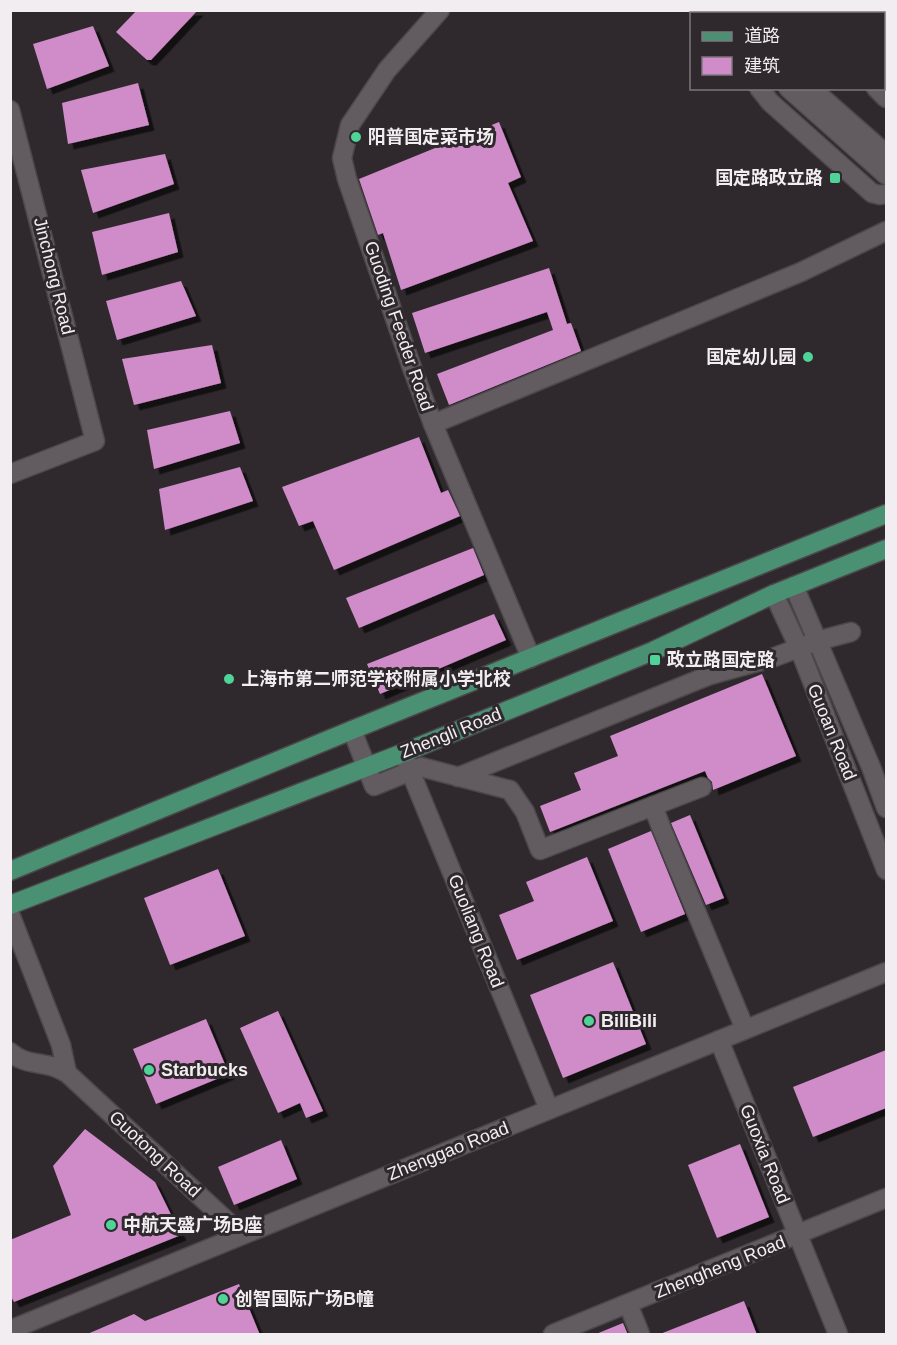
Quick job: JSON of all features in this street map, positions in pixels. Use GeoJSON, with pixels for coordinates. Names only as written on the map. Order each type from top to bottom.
{"type":"FeatureCollection","features":[{"type":"Feature","properties":{"kind":"main road"},"geometry":{"type":"LineString","coordinates":[[10,871],[886,514]]}},
{"type":"Feature","properties":{"kind":"main road","name":"Zhengli Road"},"geometry":{"type":"LineString","coordinates":[[10,905],[403,753],[653,651],[774,594],[886,549]]}},
{"type":"Feature","properties":{"kind":"street","name":"Guoding Feeder Road"},"geometry":{"type":"LineString","coordinates":[[440,10],[387,70],[350,125],[342,158],[347,179],[433,424],[531,658]]}},
{"type":"Feature","properties":{"kind":"street"},"geometry":{"type":"LineString","coordinates":[[761,90],[770,102],[872,193],[886,194]]}},
{"type":"Feature","properties":{"kind":"street"},"geometry":{"type":"LineString","coordinates":[[790,90],[886,175]]}},
{"type":"Feature","properties":{"kind":"street"},"geometry":{"type":"LineString","coordinates":[[813,90],[886,154]]}},
{"type":"Feature","properties":{"kind":"street","name":"Jinchong Road"},"geometry":{"type":"LineString","coordinates":[[10,110],[95,441],[10,474]]}},
{"type":"Feature","properties":{"kind":"street"},"geometry":{"type":"LineString","coordinates":[[433,424],[801,272],[886,231]]}},
{"type":"Feature","properties":{"kind":"street","name":"Guoan Road"},"geometry":{"type":"LineString","coordinates":[[794,586],[886,808]]}},
{"type":"Feature","properties":{"kind":"street","name":"Guoan Road"},"geometry":{"type":"LineString","coordinates":[[774,594],[799,648],[886,870]]}},
{"type":"Feature","properties":{"kind":"street"},"geometry":{"type":"LineString","coordinates":[[458,777],[710,675],[772,658],[817,641],[851,632]]}},
{"type":"Feature","properties":{"kind":"street"},"geometry":{"type":"LineString","coordinates":[[352,730],[374,786],[421,767],[510,790],[525,812],[540,850],[702,787]]}},
{"type":"Feature","properties":{"kind":"street","name":"Guoliang Road"},"geometry":{"type":"LineString","coordinates":[[403,753],[549,1109]]}},
{"type":"Feature","properties":{"kind":"street"},"geometry":{"type":"LineString","coordinates":[[653,806],[745,1029]]}},
{"type":"Feature","properties":{"kind":"street"},"geometry":{"type":"LineString","coordinates":[[10,914],[61,1046],[67,1073]]}},
{"type":"Feature","properties":{"kind":"street","name":"Zhenggao Road"},"geometry":{"type":"LineString","coordinates":[[10,1330],[886,972]]}},
{"type":"Feature","properties":{"kind":"street","name":"Guoxia Road"},"geometry":{"type":"LineString","coordinates":[[719,1040],[838,1335]]}},
{"type":"Feature","properties":{"kind":"street","name":"Guotong Road"},"geometry":{"type":"LineString","coordinates":[[10,1052],[18,1058],[56,1067],[67,1073],[242,1235]]}},
{"type":"Feature","properties":{"kind":"street","name":"Zhengheng Road"},"geometry":{"type":"LineString","coordinates":[[553,1335],[886,1198]]}},
{"type":"Feature","properties":{"kind":"street"},"geometry":{"type":"LineString","coordinates":[[628,1304],[640,1335]]}},
{"type":"Feature","properties":{"kind":"building"},"geometry":{"type":"Polygon","coordinates":[[[137,10],[198,10],[151,60],[147,60],[116,32],[137,10]]]}},
{"type":"Feature","properties":{"kind":"building"},"geometry":{"type":"Polygon","coordinates":[[[93,26],[109,66],[47,89],[33,44],[93,26]]]}},
{"type":"Feature","properties":{"kind":"building"},"geometry":{"type":"Polygon","coordinates":[[[138,83],[149,125],[68,144],[62,103],[138,83]]]}},
{"type":"Feature","properties":{"kind":"building"},"geometry":{"type":"Polygon","coordinates":[[[499,122],[521,177],[508,183],[533,241],[401,290],[383,233],[378,235],[359,179],[499,122]]]}},
{"type":"Feature","properties":{"kind":"building"},"geometry":{"type":"Polygon","coordinates":[[[165,154],[174,184],[93,213],[81,170],[165,154]]]}},
{"type":"Feature","properties":{"kind":"building"},"geometry":{"type":"Polygon","coordinates":[[[169,213],[178,252],[102,275],[92,232],[169,213]]]}},
{"type":"Feature","properties":{"kind":"building"},"geometry":{"type":"Polygon","coordinates":[[[549,268],[567,324],[571,323],[581,351],[449,405],[437,374],[553,330],[547,312],[425,353],[412,313],[549,268]]]}},
{"type":"Feature","properties":{"kind":"building"},"geometry":{"type":"Polygon","coordinates":[[[181,281],[196,316],[117,340],[106,301],[181,281]]]}},
{"type":"Feature","properties":{"kind":"building"},"geometry":{"type":"Polygon","coordinates":[[[212,345],[221,383],[134,405],[122,359],[212,345]]]}},
{"type":"Feature","properties":{"kind":"building"},"geometry":{"type":"Polygon","coordinates":[[[230,411],[240,443],[154,469],[147,430],[230,411]]]}},
{"type":"Feature","properties":{"kind":"building"},"geometry":{"type":"Polygon","coordinates":[[[419,437],[441,493],[448,490],[460,516],[334,570],[313,521],[299,526],[282,487],[419,437]]]}},
{"type":"Feature","properties":{"kind":"building"},"geometry":{"type":"Polygon","coordinates":[[[240,467],[253,501],[165,530],[159,489],[240,467]]]}},
{"type":"Feature","properties":{"kind":"building"},"geometry":{"type":"Polygon","coordinates":[[[473,548],[484,575],[359,628],[346,598],[473,548]]]}},
{"type":"Feature","properties":{"kind":"building"},"geometry":{"type":"Polygon","coordinates":[[[494,614],[506,640],[380,694],[367,664],[494,614]]]}},
{"type":"Feature","properties":{"kind":"building"},"geometry":{"type":"Polygon","coordinates":[[[762,674],[796,756],[713,790],[712,782],[705,771],[550,832],[540,806],[581,790],[574,773],[618,756],[610,736],[762,674]]]}},
{"type":"Feature","properties":{"kind":"building"},"geometry":{"type":"Polygon","coordinates":[[[690,815],[724,898],[706,905],[671,823],[690,815]]]}},
{"type":"Feature","properties":{"kind":"building"},"geometry":{"type":"Polygon","coordinates":[[[651,831],[685,914],[641,932],[608,849],[651,831]]]}},
{"type":"Feature","properties":{"kind":"building"},"geometry":{"type":"Polygon","coordinates":[[[587,857],[613,921],[517,960],[499,915],[534,901],[526,882],[587,857]]]}},
{"type":"Feature","properties":{"kind":"building"},"geometry":{"type":"Polygon","coordinates":[[[218,869],[245,936],[170,965],[144,898],[218,869]]]}},
{"type":"Feature","properties":{"kind":"building"},"geometry":{"type":"Polygon","coordinates":[[[613,962],[646,1044],[563,1078],[530,995],[613,962]]]}},
{"type":"Feature","properties":{"kind":"building"},"geometry":{"type":"Polygon","coordinates":[[[278,1011],[323,1111],[306,1118],[300,1103],[278,1113],[240,1028],[278,1011]]]}},
{"type":"Feature","properties":{"kind":"building"},"geometry":{"type":"Polygon","coordinates":[[[206,1019],[229,1074],[156,1104],[133,1049],[206,1019]]]}},
{"type":"Feature","properties":{"kind":"building"},"geometry":{"type":"Polygon","coordinates":[[[886,1050],[886,1108],[813,1137],[793,1087],[886,1050]]]}},
{"type":"Feature","properties":{"kind":"building","name":"中航天盛广场B座"},"geometry":{"type":"Polygon","coordinates":[[[85,1129],[155,1182],[181,1235],[14,1302],[10,1295],[10,1240],[71,1215],[53,1166],[85,1129]]]}},
{"type":"Feature","properties":{"kind":"building"},"geometry":{"type":"Polygon","coordinates":[[[281,1140],[297,1179],[234,1205],[218,1167],[281,1140]]]}},
{"type":"Feature","properties":{"kind":"building"},"geometry":{"type":"Polygon","coordinates":[[[740,1144],[769,1217],[717,1238],[688,1165],[740,1144]]]}},
{"type":"Feature","properties":{"kind":"building","name":"创智国际广场B幢"},"geometry":{"type":"Polygon","coordinates":[[[239,1284],[260,1335],[85,1335],[134,1314],[145,1321],[239,1284]]]}},
{"type":"Feature","properties":{"kind":"building"},"geometry":{"type":"Polygon","coordinates":[[[744,1301],[757,1335],[660,1335],[660,1334],[744,1301]]]}},
{"type":"Feature","properties":{"kind":"building"},"geometry":{"type":"Polygon","coordinates":[[[623,1323],[628,1335],[596,1335],[596,1334],[623,1323]]]}},
{"type":"Feature","properties":{"kind":"place","name":"阳普国定菜市场"},"geometry":{"type":"Point","coordinates":[356,137]}},
{"type":"Feature","properties":{"kind":"place","name":"国定路政立路"},"geometry":{"type":"Point","coordinates":[835,178]}},
{"type":"Feature","properties":{"kind":"place","name":"国定幼儿园"},"geometry":{"type":"Point","coordinates":[808,357]}},
{"type":"Feature","properties":{"kind":"place","name":"政立路国定路"},"geometry":{"type":"Point","coordinates":[655,660]}},
{"type":"Feature","properties":{"kind":"place","name":"上海市第二师范学校附属小学北校"},"geometry":{"type":"Point","coordinates":[229,679]}},
{"type":"Feature","properties":{"kind":"place","name":"BiliBili"},"geometry":{"type":"Point","coordinates":[589,1021]}},
{"type":"Feature","properties":{"kind":"place","name":"Starbucks"},"geometry":{"type":"Point","coordinates":[149,1070]}},
{"type":"Feature","properties":{"kind":"place","name":"中航天盛广场B座"},"geometry":{"type":"Point","coordinates":[111,1225]}},
{"type":"Feature","properties":{"kind":"place","name":"创智国际广场B幢"},"geometry":{"type":"Point","coordinates":[223,1299]}}]}
